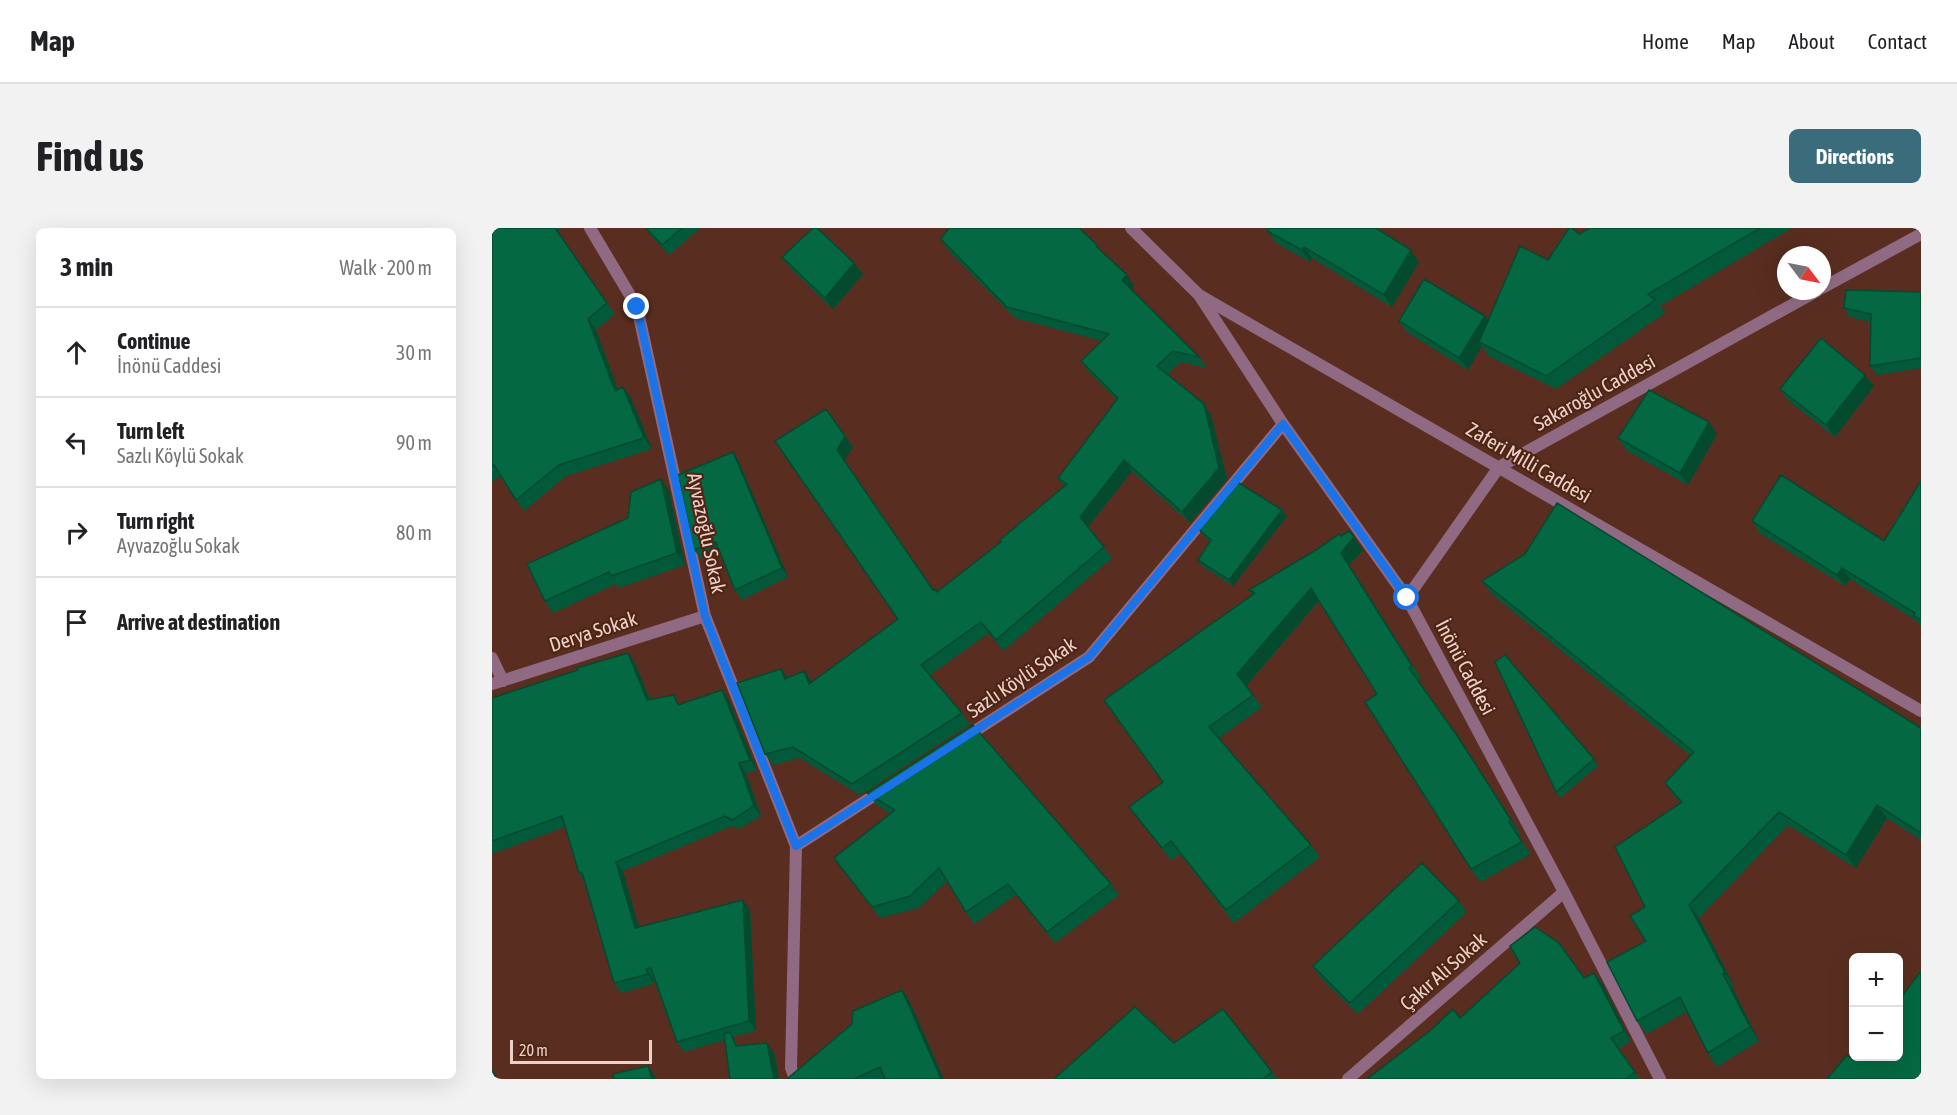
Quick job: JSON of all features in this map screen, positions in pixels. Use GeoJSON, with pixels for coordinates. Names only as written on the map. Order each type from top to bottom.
{"type":"FeatureCollection","features":[{"type":"Feature","properties":{"kind":"street","name":"Ayvazoğlu Sokak"},"geometry":{"type":"LineString","coordinates":[[590,228],[637,307],[705,616],[796,846]]}},
{"type":"Feature","properties":{"kind":"street","name":"Zaferi Milli Caddesi"},"geometry":{"type":"LineString","coordinates":[[1131,228],[1199,295],[1921,711]]}},
{"type":"Feature","properties":{"kind":"street"},"geometry":{"type":"LineString","coordinates":[[1831,283],[1921,234]]}},
{"type":"Feature","properties":{"kind":"street","name":"İnönü Caddesi"},"geometry":{"type":"LineString","coordinates":[[1199,295],[1283,424],[1407,598],[1564,892],[1660,1079]]}},
{"type":"Feature","properties":{"kind":"street","name":"Sakaroğlu Caddesi"},"geometry":{"type":"LineString","coordinates":[[1407,598],[1499,467],[1801,300]]}},
{"type":"Feature","properties":{"kind":"street","name":"Sazlı Köylü Sokak"},"geometry":{"type":"LineString","coordinates":[[952,745],[1089,657],[1283,424]]}},
{"type":"Feature","properties":{"kind":"street","name":"Derya Sokak"},"geometry":{"type":"LineString","coordinates":[[498,682],[705,616]]}},
{"type":"Feature","properties":{"kind":"street"},"geometry":{"type":"LineString","coordinates":[[492,658],[498,682]]}},
{"type":"Feature","properties":{"kind":"street"},"geometry":{"type":"LineString","coordinates":[[795,1079],[791,1068],[796,846],[894,783]]}},
{"type":"Feature","properties":{"kind":"street","name":"Çakır Ali Sokak"},"geometry":{"type":"LineString","coordinates":[[1348,1079],[1564,892]]}},
{"type":"Feature","properties":{"kind":"building"},"geometry":{"type":"Polygon","coordinates":[[[492,228],[555,228],[607,303],[588,319],[615,391],[623,387],[644,438],[559,465],[516,500],[494,465],[492,466],[492,228]]]}},
{"type":"Feature","properties":{"kind":"building"},"geometry":{"type":"Polygon","coordinates":[[[646,228],[682,228],[662,245],[646,228]]]}},
{"type":"Feature","properties":{"kind":"building"},"geometry":{"type":"Polygon","coordinates":[[[813,228],[817,228],[854,263],[825,298],[782,257],[813,228]]]}},
{"type":"Feature","properties":{"kind":"building"},"geometry":{"type":"Polygon","coordinates":[[[949,228],[1079,228],[1127,275],[1122,280],[1199,357],[1173,351],[1157,366],[1204,404],[1219,468],[1182,512],[1124,460],[1080,517],[1104,547],[996,640],[981,622],[921,665],[962,713],[852,784],[793,747],[765,754],[737,683],[781,669],[785,679],[804,671],[809,684],[898,619],[775,441],[826,409],[845,436],[837,450],[933,590],[937,592],[1001,542],[1000,540],[1067,484],[1058,478],[1118,398],[1081,361],[1109,334],[1007,307],[941,239],[949,228]]]}},
{"type":"Feature","properties":{"kind":"building"},"geometry":{"type":"Polygon","coordinates":[[[1269,228],[1376,228],[1411,250],[1384,295],[1304,247],[1302,250],[1267,231],[1269,228]]]}},
{"type":"Feature","properties":{"kind":"building"},"geometry":{"type":"Polygon","coordinates":[[[1569,228],[1579,234],[1590,228],[1760,228],[1648,294],[1655,300],[1546,376],[1479,342],[1520,246],[1548,260],[1569,228]]]}},
{"type":"Feature","properties":{"kind":"building"},"geometry":{"type":"Polygon","coordinates":[[[1424,279],[1485,316],[1459,358],[1399,321],[1424,279]]]}},
{"type":"Feature","properties":{"kind":"building"},"geometry":{"type":"Polygon","coordinates":[[[1846,290],[1921,292],[1921,358],[1870,366],[1871,314],[1844,308],[1846,290]]]}},
{"type":"Feature","properties":{"kind":"building"},"geometry":{"type":"Polygon","coordinates":[[[1821,338],[1865,375],[1826,425],[1780,389],[1821,338]]]}},
{"type":"Feature","properties":{"kind":"building"},"geometry":{"type":"Polygon","coordinates":[[[1649,390],[1709,422],[1680,473],[1618,438],[1649,390]]]}},
{"type":"Feature","properties":{"kind":"building"},"geometry":{"type":"Polygon","coordinates":[[[733,452],[782,568],[735,590],[716,542],[694,550],[678,475],[733,452]]]}},
{"type":"Feature","properties":{"kind":"building"},"geometry":{"type":"Polygon","coordinates":[[[1781,475],[1884,541],[1921,481],[1921,620],[1914,616],[1915,613],[1842,568],[1837,575],[1752,521],[1781,475]]]}},
{"type":"Feature","properties":{"kind":"building"},"geometry":{"type":"Polygon","coordinates":[[[661,479],[677,553],[611,576],[609,572],[545,601],[527,564],[628,518],[631,492],[661,479]]]}},
{"type":"Feature","properties":{"kind":"building"},"geometry":{"type":"Polygon","coordinates":[[[1236,481],[1282,510],[1229,580],[1198,560],[1211,540],[1197,528],[1236,481]]]}},
{"type":"Feature","properties":{"kind":"building"},"geometry":{"type":"Polygon","coordinates":[[[1557,503],[1921,728],[1921,833],[1877,805],[1846,855],[1779,812],[1689,905],[1750,1027],[1708,1053],[1680,997],[1637,1021],[1607,962],[1646,941],[1630,916],[1645,907],[1615,847],[1682,802],[1665,783],[1694,752],[1482,581],[1525,554],[1557,503]]]}},
{"type":"Feature","properties":{"kind":"building"},"geometry":{"type":"Polygon","coordinates":[[[1349,531],[1354,537],[1341,553],[1412,666],[1409,668],[1458,737],[1511,820],[1509,822],[1522,842],[1471,869],[1365,702],[1377,694],[1311,588],[1237,674],[1253,695],[1209,727],[1311,845],[1226,910],[1171,841],[1162,848],[1129,807],[1163,782],[1104,700],[1255,593],[1249,590],[1339,534],[1341,536],[1349,531]]]}},
{"type":"Feature","properties":{"kind":"building"},"geometry":{"type":"Polygon","coordinates":[[[628,653],[647,700],[674,695],[678,705],[722,690],[750,760],[739,763],[754,806],[732,820],[725,816],[616,862],[635,928],[743,900],[749,1021],[677,1042],[651,968],[646,969],[648,974],[614,983],[582,872],[579,873],[562,816],[492,841],[492,698],[628,653]]]}},
{"type":"Feature","properties":{"kind":"building"},"geometry":{"type":"Polygon","coordinates":[[[1505,655],[1594,759],[1556,792],[1495,662],[1505,655]]]}},
{"type":"Feature","properties":{"kind":"building"},"geometry":{"type":"Polygon","coordinates":[[[973,725],[1111,884],[1047,932],[1008,884],[966,912],[939,868],[910,896],[872,907],[834,858],[895,810],[867,793],[973,725]]]}},
{"type":"Feature","properties":{"kind":"building"},"geometry":{"type":"Polygon","coordinates":[[[1422,863],[1459,901],[1350,1003],[1313,966],[1422,863]]]}},
{"type":"Feature","properties":{"kind":"building"},"geometry":{"type":"Polygon","coordinates":[[[1535,927],[1559,943],[1584,978],[1594,973],[1624,1031],[1611,1038],[1635,1072],[1627,1079],[1367,1079],[1431,1030],[1453,1009],[1460,1018],[1520,963],[1510,946],[1535,927]]]}},
{"type":"Feature","properties":{"kind":"building"},"geometry":{"type":"Polygon","coordinates":[[[1921,971],[1921,1079],[1827,1079],[1847,1055],[1849,1061],[1903,1061],[1903,995],[1921,971]]]}},
{"type":"Feature","properties":{"kind":"building"},"geometry":{"type":"Polygon","coordinates":[[[902,990],[941,1079],[885,1079],[880,1067],[854,1079],[787,1079],[852,1024],[853,1011],[902,990]]]}},
{"type":"Feature","properties":{"kind":"building"},"geometry":{"type":"Polygon","coordinates":[[[1135,1007],[1174,1043],[1223,1009],[1272,1072],[1263,1079],[1054,1079],[1135,1007]]]}},
{"type":"Feature","properties":{"kind":"building"},"geometry":{"type":"Polygon","coordinates":[[[730,1032],[736,1046],[767,1043],[774,1079],[730,1079],[724,1034],[730,1032]]]}},
{"type":"Feature","properties":{"kind":"building"},"geometry":{"type":"Polygon","coordinates":[[[648,1066],[652,1079],[614,1079],[613,1074],[648,1066]]]}},
{"type":"Feature","properties":{"kind":"route"},"geometry":{"type":"LineString","coordinates":[[637,307],[705,616],[796,846],[1089,657],[1283,424],[1407,598]]}}]}
